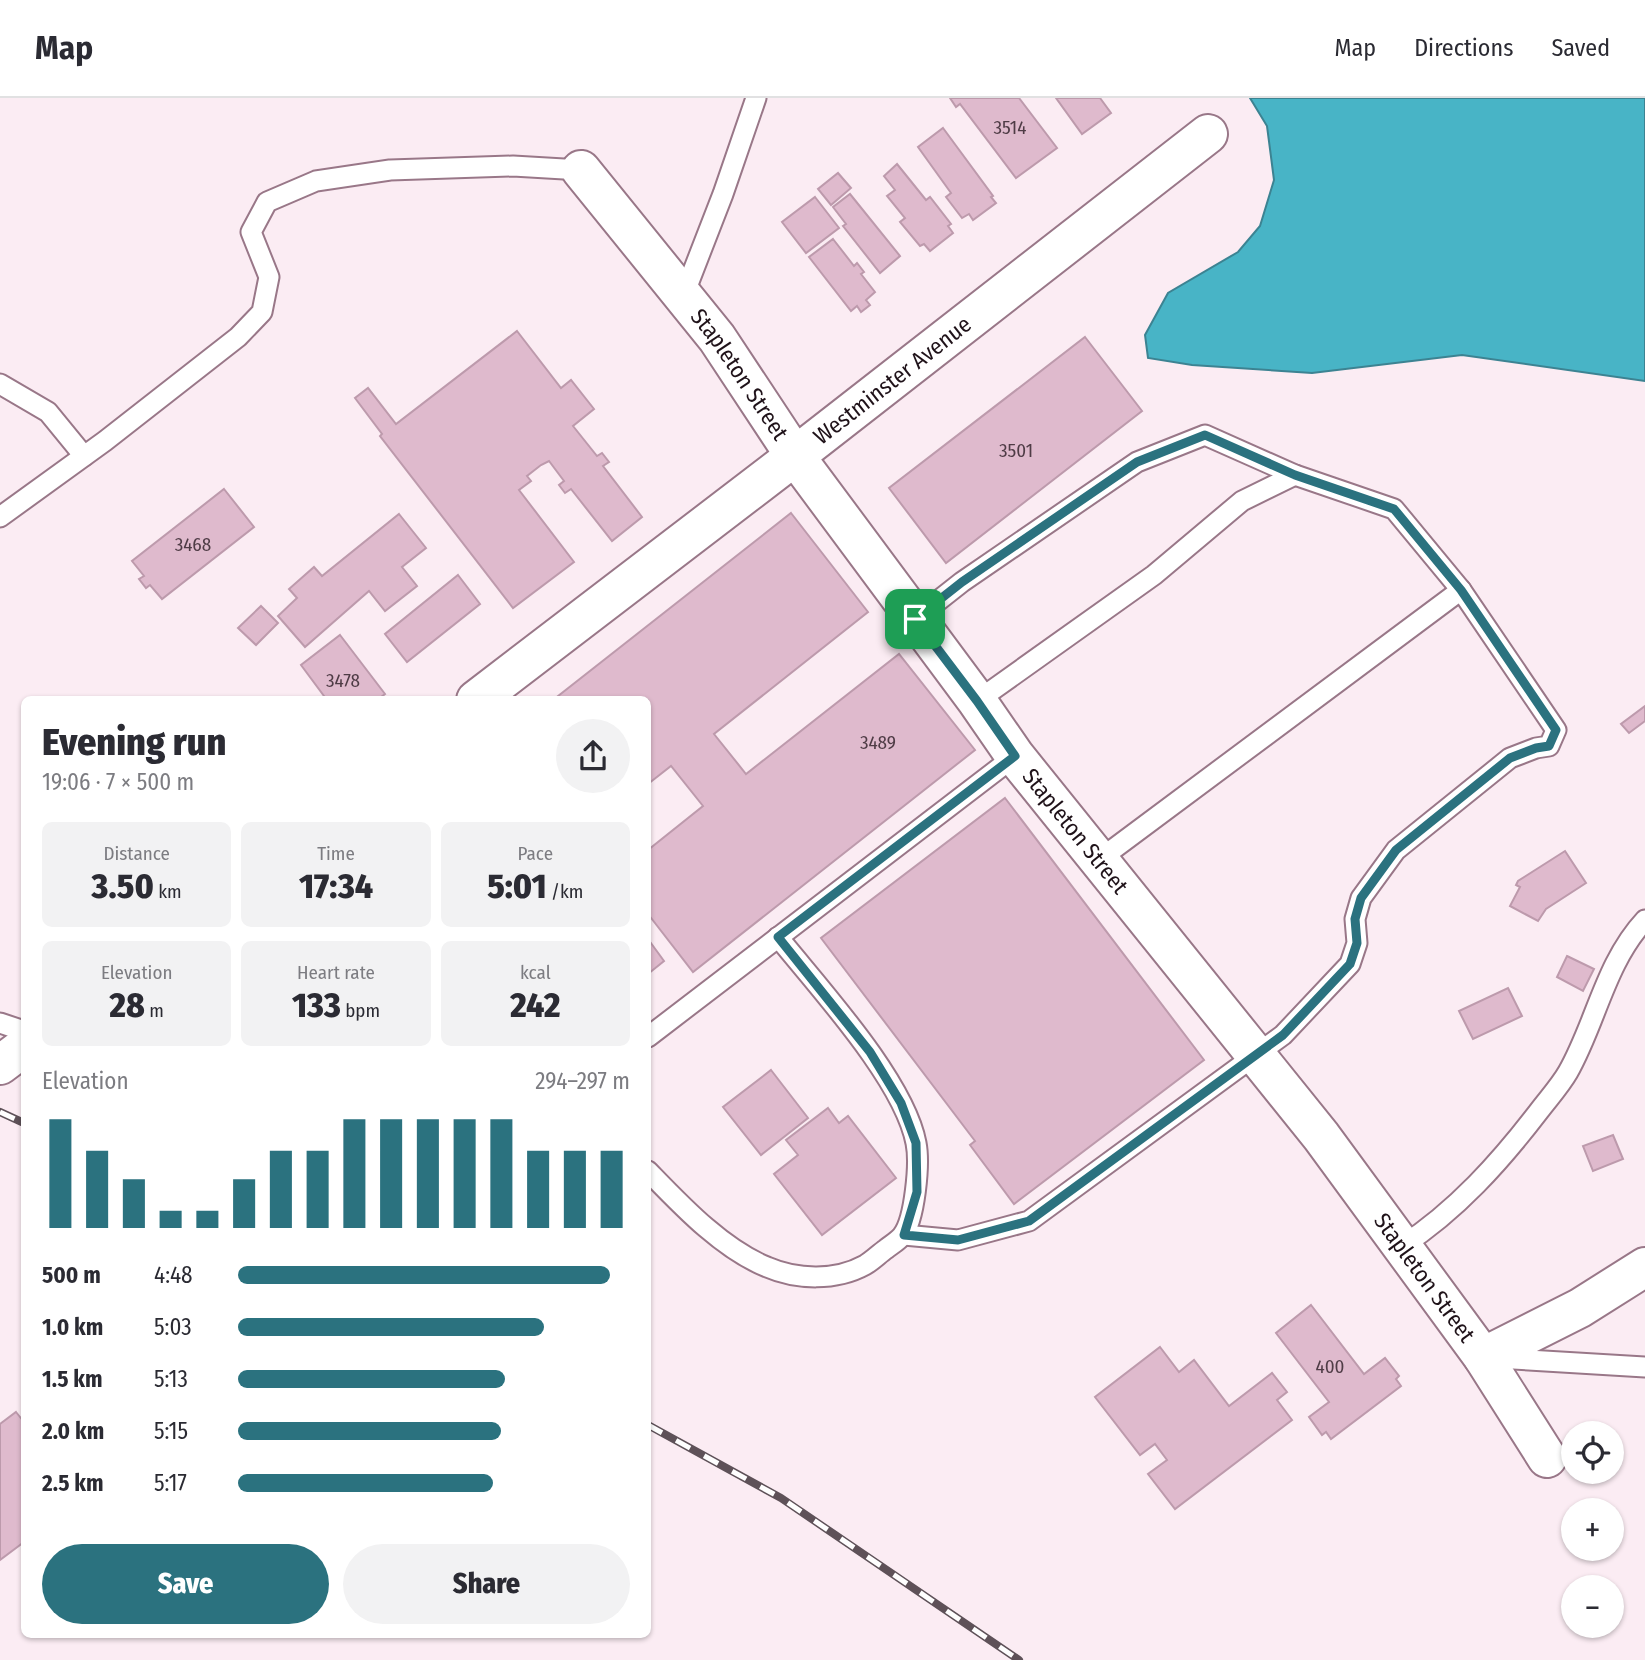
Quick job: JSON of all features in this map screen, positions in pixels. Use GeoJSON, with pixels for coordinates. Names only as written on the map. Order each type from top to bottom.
{"type":"FeatureCollection","features":[{"type":"Feature","properties":{"kind":"street","name":"Westminster Avenue"},"geometry":{"type":"LineString","coordinates":[[481,696],[1208,134]]}},
{"type":"Feature","properties":{"kind":"street","name":"Stapleton Street"},"geometry":{"type":"LineString","coordinates":[[581,170],[717,338],[795,456],[1015,756],[1321,1136],[1483,1357],[1547,1458]]}},
{"type":"Feature","properties":{"kind":"street"},"geometry":{"type":"LineString","coordinates":[[0,1065],[21,1049]]}},
{"type":"Feature","properties":{"kind":"street"},"geometry":{"type":"LineString","coordinates":[[1483,1357],[1580,1308],[1645,1267]]}},
{"type":"Feature","properties":{"kind":"lane"},"geometry":{"type":"LineString","coordinates":[[683,296],[723,194],[755,98]]}},
{"type":"Feature","properties":{"kind":"lane"},"geometry":{"type":"LineString","coordinates":[[0,517],[239,337],[262,312],[269,277],[251,232],[267,202],[316,181],[390,170],[513,166],[581,170]]}},
{"type":"Feature","properties":{"kind":"lane"},"geometry":{"type":"LineString","coordinates":[[0,384],[48,412],[84,456]]}},
{"type":"Feature","properties":{"kind":"lane"},"geometry":{"type":"LineString","coordinates":[[904,1235],[958,1240],[1029,1221],[1283,1035],[1350,964],[1357,943],[1355,919],[1361,898],[1396,850],[1510,758],[1549,746],[1556,730],[1461,590],[1394,509],[1295,475],[1205,435],[1137,462],[962,582],[915,619]]}},
{"type":"Feature","properties":{"kind":"lane"},"geometry":{"type":"LineString","coordinates":[[977,701],[1154,575],[1242,501],[1295,475]]}},
{"type":"Feature","properties":{"kind":"lane"},"geometry":{"type":"LineString","coordinates":[[1100,859],[1461,590]]}},
{"type":"Feature","properties":{"kind":"lane"},"geometry":{"type":"LineString","coordinates":[[651,1035],[1015,756]]}},
{"type":"Feature","properties":{"kind":"lane"},"geometry":{"type":"LineString","coordinates":[[1402,1246],[1433,1226],[1510,1150],[1567,1074],[1588,1031],[1611,971],[1637,928],[1645,920]]}},
{"type":"Feature","properties":{"kind":"lane"},"geometry":{"type":"LineString","coordinates":[[651,1174],[685,1209],[728,1244],[766,1267],[803,1277],[832,1276],[864,1266],[904,1235],[917,1192],[916,1143],[901,1103],[870,1052],[778,937]]}},
{"type":"Feature","properties":{"kind":"lane"},"geometry":{"type":"LineString","coordinates":[[0,1023],[21,1030]]}},
{"type":"Feature","properties":{"kind":"lane"},"geometry":{"type":"LineString","coordinates":[[1483,1357],[1645,1367]]}},
{"type":"Feature","properties":{"kind":"water"},"geometry":{"type":"Polygon","coordinates":[[[1250,98],[1645,98],[1645,381],[1462,355],[1312,373],[1192,365],[1148,358],[1145,335],[1168,293],[1238,252],[1260,226],[1274,180],[1267,126],[1250,98]]]}},
{"type":"Feature","properties":{"kind":"building"},"geometry":{"type":"Polygon","coordinates":[[[950,98],[1019,98],[1057,148],[1016,178],[960,104],[956,107],[950,98]]]}},
{"type":"Feature","properties":{"kind":"building"},"geometry":{"type":"Polygon","coordinates":[[[1056,98],[1100,98],[1111,113],[1082,134],[1056,98]]]}},
{"type":"Feature","properties":{"kind":"building"},"geometry":{"type":"Polygon","coordinates":[[[943,128],[996,203],[973,220],[969,214],[962,218],[946,197],[951,193],[918,147],[943,128]]]}},
{"type":"Feature","properties":{"kind":"building"},"geometry":{"type":"Polygon","coordinates":[[[897,164],[926,200],[930,197],[951,224],[948,226],[953,233],[930,251],[924,244],[920,246],[900,222],[905,218],[887,196],[895,190],[884,176],[897,164]]]}},
{"type":"Feature","properties":{"kind":"building"},"geometry":{"type":"Polygon","coordinates":[[[838,173],[851,188],[831,205],[818,189],[838,173]]]}},
{"type":"Feature","properties":{"kind":"building"},"geometry":{"type":"Polygon","coordinates":[[[850,194],[900,256],[880,273],[843,226],[846,224],[833,207],[850,194]]]}},
{"type":"Feature","properties":{"kind":"building"},"geometry":{"type":"Polygon","coordinates":[[[815,197],[839,228],[806,253],[782,222],[815,197]]]}},
{"type":"Feature","properties":{"kind":"building"},"geometry":{"type":"Polygon","coordinates":[[[833,239],[854,266],[857,263],[864,272],[861,274],[875,292],[866,300],[870,305],[861,312],[857,306],[851,311],[809,257],[833,239]]]}},
{"type":"Feature","properties":{"kind":"building"},"geometry":{"type":"Polygon","coordinates":[[[517,331],[561,388],[571,380],[594,409],[573,426],[597,456],[602,453],[609,462],[603,466],[642,517],[612,541],[571,489],[565,493],[559,485],[564,481],[549,461],[541,465],[527,476],[531,481],[519,490],[574,562],[513,608],[380,436],[382,434],[355,398],[368,388],[396,424],[517,331]]]}},
{"type":"Feature","properties":{"kind":"building"},"geometry":{"type":"Polygon","coordinates":[[[1085,337],[1142,411],[946,563],[889,488],[1085,337]]]}},
{"type":"Feature","properties":{"kind":"building"},"geometry":{"type":"Polygon","coordinates":[[[224,489],[254,527],[162,599],[150,585],[146,588],[139,579],[144,576],[132,561],[224,489]]]}},
{"type":"Feature","properties":{"kind":"building"},"geometry":{"type":"Polygon","coordinates":[[[791,513],[868,612],[714,734],[746,774],[899,654],[975,750],[693,972],[651,918],[651,848],[703,806],[671,766],[651,782],[651,696],[558,696],[791,513]]]}},
{"type":"Feature","properties":{"kind":"building"},"geometry":{"type":"Polygon","coordinates":[[[399,514],[426,548],[402,567],[417,586],[385,611],[369,591],[305,647],[278,616],[297,598],[289,589],[314,567],[322,576],[399,514]]]}},
{"type":"Feature","properties":{"kind":"building"},"geometry":{"type":"Polygon","coordinates":[[[458,575],[480,604],[407,662],[385,634],[458,575]]]}},
{"type":"Feature","properties":{"kind":"building"},"geometry":{"type":"Polygon","coordinates":[[[261,606],[278,623],[256,645],[238,628],[261,606]]]}},
{"type":"Feature","properties":{"kind":"building"},"geometry":{"type":"Polygon","coordinates":[[[340,635],[385,694],[324,696],[301,665],[340,635]]]}},
{"type":"Feature","properties":{"kind":"building"},"geometry":{"type":"Polygon","coordinates":[[[1645,706],[1645,721],[1629,733],[1621,724],[1645,706]]]}},
{"type":"Feature","properties":{"kind":"building"},"geometry":{"type":"Polygon","coordinates":[[[1005,798],[1204,1060],[1014,1204],[970,1145],[975,1141],[821,938],[1005,798]]]}},
{"type":"Feature","properties":{"kind":"building"},"geometry":{"type":"Polygon","coordinates":[[[1565,851],[1586,883],[1546,909],[1538,921],[1510,906],[1520,887],[1516,885],[1518,881],[1565,851]]]}},
{"type":"Feature","properties":{"kind":"building"},"geometry":{"type":"Polygon","coordinates":[[[651,943],[664,961],[651,972],[651,943]]]}},
{"type":"Feature","properties":{"kind":"building"},"geometry":{"type":"Polygon","coordinates":[[[1567,956],[1594,969],[1583,991],[1557,977],[1567,956]]]}},
{"type":"Feature","properties":{"kind":"building"},"geometry":{"type":"Polygon","coordinates":[[[1508,988],[1522,1016],[1473,1039],[1459,1011],[1508,988]]]}},
{"type":"Feature","properties":{"kind":"building"},"geometry":{"type":"Polygon","coordinates":[[[771,1070],[808,1118],[761,1155],[723,1107],[771,1070]]]}},
{"type":"Feature","properties":{"kind":"building"},"geometry":{"type":"Polygon","coordinates":[[[828,1108],[839,1123],[848,1116],[896,1178],[822,1235],[774,1174],[798,1155],[786,1140],[828,1108]]]}},
{"type":"Feature","properties":{"kind":"building"},"geometry":{"type":"Polygon","coordinates":[[[1613,1135],[1623,1159],[1593,1171],[1583,1146],[1613,1135]]]}},
{"type":"Feature","properties":{"kind":"building"},"geometry":{"type":"Polygon","coordinates":[[[1311,1305],[1364,1374],[1385,1358],[1399,1376],[1396,1379],[1401,1386],[1331,1439],[1326,1432],[1322,1435],[1309,1417],[1329,1402],[1276,1333],[1311,1305]]]}},
{"type":"Feature","properties":{"kind":"building"},"geometry":{"type":"Polygon","coordinates":[[[1160,1347],[1179,1372],[1194,1360],[1229,1406],[1272,1373],[1287,1392],[1277,1400],[1292,1420],[1175,1509],[1148,1474],[1167,1460],[1155,1444],[1140,1455],[1095,1397],[1160,1347]]]}},
{"type":"Feature","properties":{"kind":"building"},"geometry":{"type":"Polygon","coordinates":[[[16,1412],[21,1418],[21,1544],[0,1560],[0,1424],[16,1412]]]}},
{"type":"Feature","properties":{"kind":"railway"},"geometry":{"type":"LineString","coordinates":[[0,1112],[21,1122]]}},
{"type":"Feature","properties":{"kind":"railway"},"geometry":{"type":"LineString","coordinates":[[651,1427],[781,1498],[1019,1660]]}},
{"type":"Feature","properties":{"kind":"route"},"geometry":{"type":"LineString","coordinates":[[1205,435],[1295,475],[1394,509],[1461,590],[1556,730],[1549,746],[1510,758],[1396,850],[1361,898],[1355,919],[1357,943],[1350,964],[1283,1035],[1029,1221],[958,1240],[904,1235],[917,1192],[916,1143],[901,1103],[870,1052],[778,937],[1015,756],[915,619],[962,582],[1137,462],[1205,435]]}}]}
